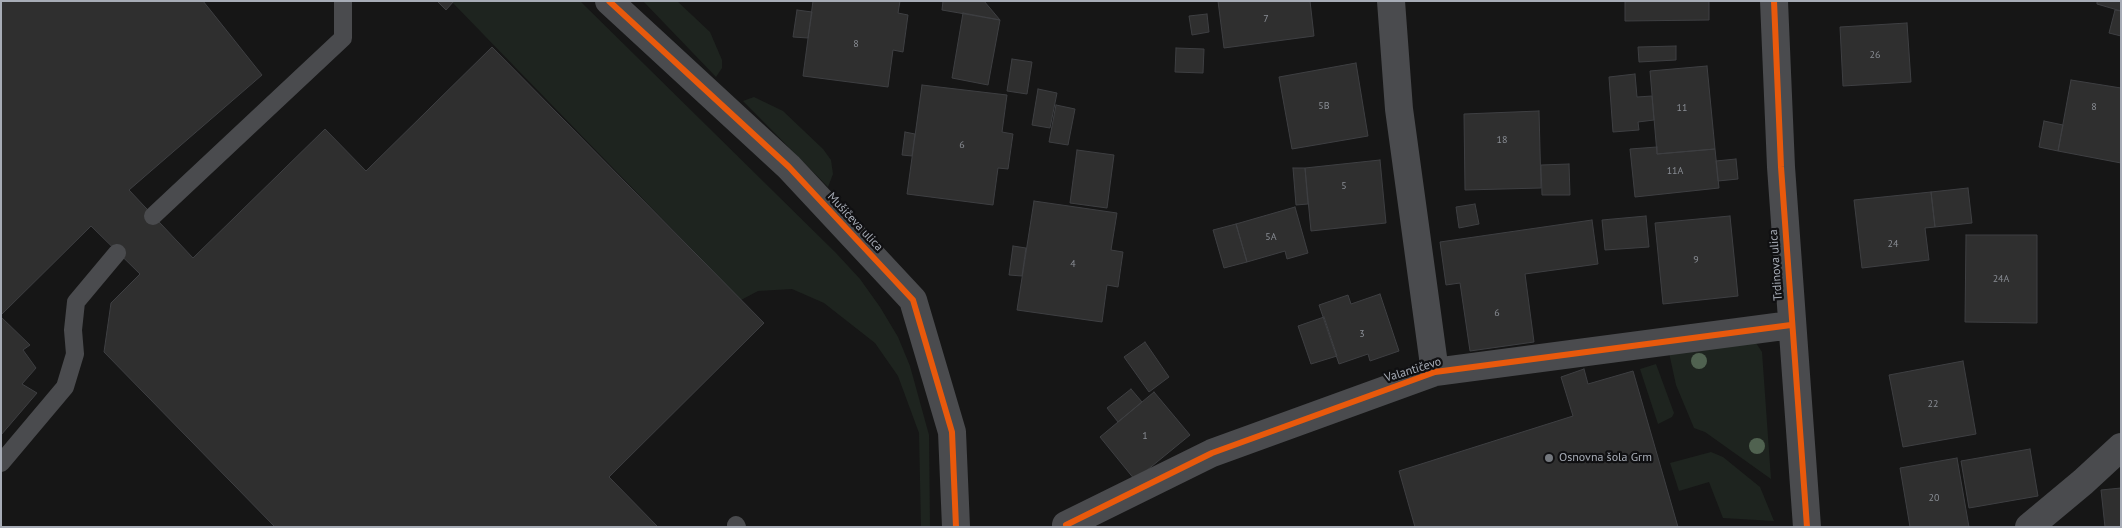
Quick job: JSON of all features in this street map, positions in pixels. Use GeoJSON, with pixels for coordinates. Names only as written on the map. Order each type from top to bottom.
{"type":"FeatureCollection","features":[{"type":"Feature","properties":{"kind":"street","name":"Mušičeva ulica"},"geometry":{"type":"LineString","coordinates":[[609,1],[789,167],[913,300],[952,432],[956,527]]}},
{"type":"Feature","properties":{"kind":"street","name":"Valantičevo"},"geometry":{"type":"LineString","coordinates":[[1391,1],[1399,109],[1435,372]]}},
{"type":"Feature","properties":{"kind":"street","name":"Trdinova ulica"},"geometry":{"type":"LineString","coordinates":[[1774,1],[1791,325],[1807,527]]}},
{"type":"Feature","properties":{"kind":"street","name":"Valantičevo"},"geometry":{"type":"LineString","coordinates":[[1066,525],[1212,453],[1435,372],[1791,325]]}},
{"type":"Feature","properties":{"kind":"street"},"geometry":{"type":"LineString","coordinates":[[2029,527],[2121,447]]}},
{"type":"Feature","properties":{"kind":"lane"},"geometry":{"type":"LineString","coordinates":[[153,216],[343,38],[343,1]]}},
{"type":"Feature","properties":{"kind":"lane"},"geometry":{"type":"LineString","coordinates":[[1,463],[65,387],[75,354],[73,330],[76,302],[117,252]]}},
{"type":"Feature","properties":{"kind":"shaded area"},"geometry":{"type":"Polygon","coordinates":[[[451,1],[580,1],[836,253],[860,279],[898,337],[910,366],[929,435],[930,527],[921,527],[919,433],[898,376],[875,343],[824,303],[792,289],[758,291],[741,300],[451,1]]]}},
{"type":"Feature","properties":{"kind":"shaded area"},"geometry":{"type":"Polygon","coordinates":[[[643,1],[677,1],[710,32],[722,60],[722,68],[716,77],[643,1]]]}},
{"type":"Feature","properties":{"kind":"shaded area"},"geometry":{"type":"Polygon","coordinates":[[[754,97],[783,111],[823,149],[831,160],[833,174],[828,187],[743,101],[754,97]]]}},
{"type":"Feature","properties":{"kind":"shaded area"},"geometry":{"type":"Polygon","coordinates":[[[1754,340],[1762,352],[1771,479],[1705,432],[1694,428],[1676,385],[1668,348],[1754,340]]]}},
{"type":"Feature","properties":{"kind":"shaded area"},"geometry":{"type":"Polygon","coordinates":[[[1656,364],[1674,413],[1672,417],[1658,424],[1640,369],[1656,364]]]}},
{"type":"Feature","properties":{"kind":"shaded area"},"geometry":{"type":"Polygon","coordinates":[[[1711,452],[1723,457],[1760,487],[1774,521],[1723,518],[1709,482],[1679,491],[1670,463],[1711,452]]]}},
{"type":"Feature","properties":{"kind":"building"},"geometry":{"type":"Polygon","coordinates":[[[1,1],[203,1],[262,75],[129,190],[193,258],[325,129],[366,171],[492,47],[764,323],[609,477],[658,527],[275,527],[104,352],[111,303],[140,274],[91,226],[1,315],[1,1]]]}},
{"type":"Feature","properties":{"kind":"building"},"geometry":{"type":"Polygon","coordinates":[[[437,1],[454,1],[446,10],[437,1]]]}},
{"type":"Feature","properties":{"kind":"building"},"geometry":{"type":"Polygon","coordinates":[[[813,1],[900,1],[898,13],[908,15],[903,52],[893,50],[888,87],[803,76],[813,1]]]}},
{"type":"Feature","properties":{"kind":"building"},"geometry":{"type":"Polygon","coordinates":[[[943,1],[984,1],[1000,20],[942,10],[943,1]]]}},
{"type":"Feature","properties":{"kind":"building"},"geometry":{"type":"Polygon","coordinates":[[[1218,1],[1310,1],[1314,36],[1224,48],[1218,1]]]}},
{"type":"Feature","properties":{"kind":"building"},"geometry":{"type":"Polygon","coordinates":[[[1625,1],[1709,1],[1709,20],[1625,21],[1625,1]]]}},
{"type":"Feature","properties":{"kind":"building"},"geometry":{"type":"Polygon","coordinates":[[[2097,1],[2121,1],[2121,11],[2097,4],[2097,1]]]}},
{"type":"Feature","properties":{"kind":"building"},"geometry":{"type":"Polygon","coordinates":[[[797,10],[812,12],[808,38],[793,37],[797,10]]]}},
{"type":"Feature","properties":{"kind":"building"},"geometry":{"type":"Polygon","coordinates":[[[2115,10],[2121,11],[2121,36],[2109,33],[2115,10]]]}},
{"type":"Feature","properties":{"kind":"building"},"geometry":{"type":"Polygon","coordinates":[[[963,13],[1000,20],[988,85],[952,78],[963,13]]]}},
{"type":"Feature","properties":{"kind":"building"},"geometry":{"type":"Polygon","coordinates":[[[1207,14],[1209,32],[1192,35],[1189,16],[1207,14]]]}},
{"type":"Feature","properties":{"kind":"building"},"geometry":{"type":"Polygon","coordinates":[[[1907,23],[1911,82],[1843,86],[1840,27],[1907,23]]]}},
{"type":"Feature","properties":{"kind":"building"},"geometry":{"type":"Polygon","coordinates":[[[1676,46],[1676,60],[1639,62],[1638,47],[1676,46]]]}},
{"type":"Feature","properties":{"kind":"building"},"geometry":{"type":"Polygon","coordinates":[[[1176,48],[1204,49],[1203,73],[1175,72],[1176,48]]]}},
{"type":"Feature","properties":{"kind":"building"},"geometry":{"type":"Polygon","coordinates":[[[1012,59],[1032,62],[1027,94],[1007,91],[1012,59]]]}},
{"type":"Feature","properties":{"kind":"building"},"geometry":{"type":"Polygon","coordinates":[[[1356,63],[1368,136],[1292,149],[1279,77],[1356,63]]]}},
{"type":"Feature","properties":{"kind":"building"},"geometry":{"type":"Polygon","coordinates":[[[1707,66],[1715,149],[1657,154],[1650,71],[1707,66]]]}},
{"type":"Feature","properties":{"kind":"building"},"geometry":{"type":"Polygon","coordinates":[[[1635,74],[1637,97],[1652,96],[1654,120],[1638,122],[1639,130],[1613,132],[1609,77],[1635,74]]]}},
{"type":"Feature","properties":{"kind":"building"},"geometry":{"type":"Polygon","coordinates":[[[2071,80],[2121,88],[2121,163],[2058,151],[2071,80]]]}},
{"type":"Feature","properties":{"kind":"building"},"geometry":{"type":"Polygon","coordinates":[[[922,85],[1007,95],[1002,132],[1013,134],[1008,169],[998,168],[993,205],[907,194],[922,85]]]}},
{"type":"Feature","properties":{"kind":"building"},"geometry":{"type":"Polygon","coordinates":[[[1038,89],[1057,93],[1050,128],[1032,125],[1038,89]]]}},
{"type":"Feature","properties":{"kind":"building"},"geometry":{"type":"Polygon","coordinates":[[[1056,105],[1075,109],[1068,145],[1049,142],[1056,105]]]}},
{"type":"Feature","properties":{"kind":"building"},"geometry":{"type":"Polygon","coordinates":[[[1539,111],[1541,188],[1465,190],[1464,114],[1539,111]]]}},
{"type":"Feature","properties":{"kind":"building"},"geometry":{"type":"Polygon","coordinates":[[[2044,121],[2063,125],[2058,151],[2039,147],[2044,121]]]}},
{"type":"Feature","properties":{"kind":"building"},"geometry":{"type":"Polygon","coordinates":[[[905,132],[915,134],[912,156],[902,155],[905,132]]]}},
{"type":"Feature","properties":{"kind":"building"},"geometry":{"type":"Polygon","coordinates":[[[1657,147],[1657,154],[1715,149],[1719,188],[1635,197],[1630,149],[1657,147]]]}},
{"type":"Feature","properties":{"kind":"building"},"geometry":{"type":"Polygon","coordinates":[[[1077,150],[1114,155],[1107,208],[1070,203],[1077,150]]]}},
{"type":"Feature","properties":{"kind":"building"},"geometry":{"type":"Polygon","coordinates":[[[1736,159],[1738,179],[1718,181],[1716,161],[1736,159]]]}},
{"type":"Feature","properties":{"kind":"building"},"geometry":{"type":"Polygon","coordinates":[[[1380,160],[1386,223],[1311,231],[1305,168],[1380,160]]]}},
{"type":"Feature","properties":{"kind":"building"},"geometry":{"type":"Polygon","coordinates":[[[1569,164],[1570,195],[1542,195],[1541,165],[1569,164]]]}},
{"type":"Feature","properties":{"kind":"building"},"geometry":{"type":"Polygon","coordinates":[[[1293,168],[1305,168],[1308,204],[1296,205],[1293,168]]]}},
{"type":"Feature","properties":{"kind":"building"},"geometry":{"type":"Polygon","coordinates":[[[1968,188],[1972,223],[1935,227],[1931,192],[1968,188]]]}},
{"type":"Feature","properties":{"kind":"building"},"geometry":{"type":"Polygon","coordinates":[[[1931,192],[1935,227],[1925,228],[1929,260],[1862,268],[1854,200],[1931,192]]]}},
{"type":"Feature","properties":{"kind":"building"},"geometry":{"type":"Polygon","coordinates":[[[1034,201],[1117,213],[1111,250],[1123,252],[1118,287],[1107,285],[1102,322],[1017,310],[1034,201]]]}},
{"type":"Feature","properties":{"kind":"building"},"geometry":{"type":"Polygon","coordinates":[[[1475,204],[1479,224],[1459,228],[1456,207],[1475,204]]]}},
{"type":"Feature","properties":{"kind":"building"},"geometry":{"type":"Polygon","coordinates":[[[1295,207],[1308,253],[1287,259],[1285,251],[1247,262],[1236,224],[1295,207]]]}},
{"type":"Feature","properties":{"kind":"building"},"geometry":{"type":"Polygon","coordinates":[[[1646,216],[1649,247],[1605,250],[1602,220],[1646,216]]]}},
{"type":"Feature","properties":{"kind":"building"},"geometry":{"type":"Polygon","coordinates":[[[1730,216],[1738,296],[1663,304],[1655,223],[1730,216]]]}},
{"type":"Feature","properties":{"kind":"building"},"geometry":{"type":"Polygon","coordinates":[[[1592,220],[1598,264],[1525,274],[1534,342],[1470,351],[1460,283],[1446,285],[1440,242],[1592,220]]]}},
{"type":"Feature","properties":{"kind":"building"},"geometry":{"type":"Polygon","coordinates":[[[1236,224],[1247,262],[1224,268],[1213,230],[1236,224]]]}},
{"type":"Feature","properties":{"kind":"building"},"geometry":{"type":"Polygon","coordinates":[[[1966,235],[2037,235],[2037,323],[1965,322],[1966,235]]]}},
{"type":"Feature","properties":{"kind":"building"},"geometry":{"type":"Polygon","coordinates":[[[1013,246],[1026,248],[1022,276],[1009,275],[1013,246]]]}},
{"type":"Feature","properties":{"kind":"building"},"geometry":{"type":"Polygon","coordinates":[[[1380,294],[1399,351],[1370,361],[1368,354],[1339,364],[1319,305],[1348,295],[1351,304],[1380,294]]]}},
{"type":"Feature","properties":{"kind":"building"},"geometry":{"type":"Polygon","coordinates":[[[1,317],[30,345],[23,350],[36,368],[22,384],[37,393],[1,435],[1,317]]]}},
{"type":"Feature","properties":{"kind":"building"},"geometry":{"type":"Polygon","coordinates":[[[1324,317],[1337,356],[1311,364],[1298,326],[1324,317]]]}},
{"type":"Feature","properties":{"kind":"building"},"geometry":{"type":"Polygon","coordinates":[[[1145,342],[1169,377],[1149,392],[1124,357],[1145,342]]]}},
{"type":"Feature","properties":{"kind":"building"},"geometry":{"type":"Polygon","coordinates":[[[1963,361],[1976,434],[1903,447],[1889,375],[1963,361]]]}},
{"type":"Feature","properties":{"kind":"building","name":"Osnovna šola Grm"},"geometry":{"type":"Polygon","coordinates":[[[1584,369],[1588,384],[1633,371],[1678,527],[1415,527],[1399,471],[1573,416],[1561,377],[1584,369]]]}},
{"type":"Feature","properties":{"kind":"building"},"geometry":{"type":"Polygon","coordinates":[[[1131,389],[1142,402],[1118,422],[1107,408],[1131,389]]]}},
{"type":"Feature","properties":{"kind":"building"},"geometry":{"type":"Polygon","coordinates":[[[1154,392],[1190,435],[1135,480],[1100,437],[1154,392]]]}},
{"type":"Feature","properties":{"kind":"building"},"geometry":{"type":"Polygon","coordinates":[[[2030,449],[2038,496],[1969,508],[1961,461],[2030,449]]]}},
{"type":"Feature","properties":{"kind":"building"},"geometry":{"type":"Polygon","coordinates":[[[1957,458],[1969,527],[1910,527],[1900,468],[1957,458]]]}},
{"type":"Feature","properties":{"kind":"building"},"geometry":{"type":"Polygon","coordinates":[[[2121,488],[2121,527],[2105,527],[2101,490],[2121,488]]]}},
{"type":"Feature","properties":{"kind":"cycle path"},"geometry":{"type":"LineString","coordinates":[[609,1],[789,167],[913,300],[952,432],[956,527]]}},
{"type":"Feature","properties":{"kind":"cycle path"},"geometry":{"type":"LineString","coordinates":[[1774,1],[1781,167],[1807,527]]}},
{"type":"Feature","properties":{"kind":"cycle path"},"geometry":{"type":"LineString","coordinates":[[1066,525],[1212,453],[1435,372],[1791,325]]}},
{"type":"Feature","properties":{"kind":"place","name":"Osnovna šola Grm"},"geometry":{"type":"Point","coordinates":[1549,458]}}]}
